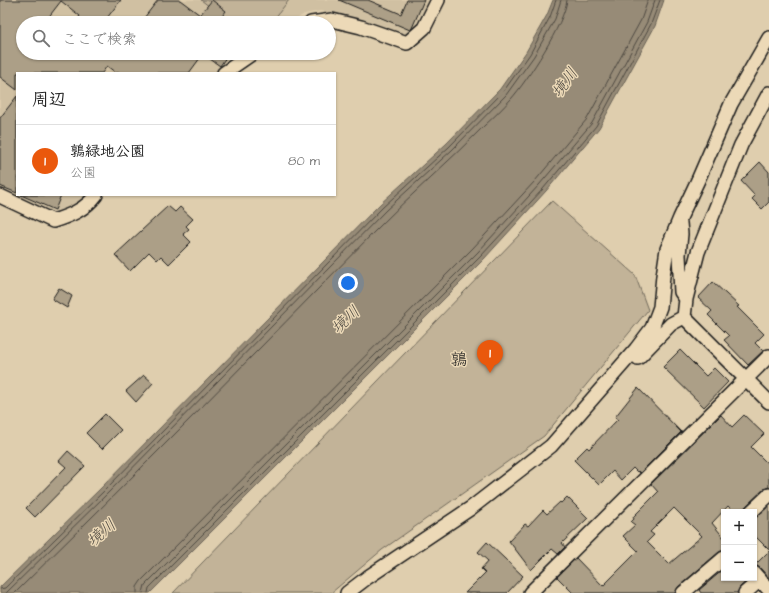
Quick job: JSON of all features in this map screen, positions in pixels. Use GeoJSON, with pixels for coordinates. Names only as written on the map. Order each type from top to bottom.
{"type":"FeatureCollection","features":[{"type":"Feature","properties":{"kind":"street"},"geometry":{"type":"LineString","coordinates":[[336,21],[361,27],[407,43],[424,28],[438,0]]}},
{"type":"Feature","properties":{"kind":"street"},"geometry":{"type":"LineString","coordinates":[[347,593],[368,577],[477,504],[551,446],[620,369],[652,328],[660,306],[667,249],[730,104],[769,38]]}},
{"type":"Feature","properties":{"kind":"street"},"geometry":{"type":"LineString","coordinates":[[225,72],[243,60]]}},
{"type":"Feature","properties":{"kind":"street"},"geometry":{"type":"LineString","coordinates":[[684,317],[686,300],[698,252],[741,145],[769,93]]}},
{"type":"Feature","properties":{"kind":"street"},"geometry":{"type":"LineString","coordinates":[[0,196],[53,221],[72,215],[91,201],[95,196]]}},
{"type":"Feature","properties":{"kind":"street"},"geometry":{"type":"LineString","coordinates":[[680,218],[681,234],[679,255],[681,292],[686,300]]}},
{"type":"Feature","properties":{"kind":"street"},"geometry":{"type":"LineString","coordinates":[[620,369],[634,362],[671,324],[684,317]]}},
{"type":"Feature","properties":{"kind":"street"},"geometry":{"type":"LineString","coordinates":[[684,317],[769,402]]}},
{"type":"Feature","properties":{"kind":"street"},"geometry":{"type":"LineString","coordinates":[[530,593],[769,356]]}},
{"type":"Feature","properties":{"kind":"street"},"geometry":{"type":"LineString","coordinates":[[754,509],[769,495]]}},
{"type":"Feature","properties":{"kind":"street"},"geometry":{"type":"LineString","coordinates":[[683,593],[721,561]]}},
{"type":"Feature","properties":{"kind":"street"},"geometry":{"type":"LineString","coordinates":[[757,577],[769,590]]}},
{"type":"Feature","properties":{"kind":"street"},"geometry":{"type":"LineString","coordinates":[[745,593],[754,581]]}},
{"type":"Feature","properties":{"kind":"shaded area"},"geometry":{"type":"Polygon","coordinates":[[[0,0],[433,0],[418,31],[402,39],[360,19],[320,11],[301,16],[16,16],[16,60],[233,60],[215,72],[16,72],[16,196],[87,196],[73,206],[55,213],[0,192],[0,188],[12,172],[0,163],[0,0]]]}},
{"type":"Feature","properties":{"kind":"shaded area"},"geometry":{"type":"Polygon","coordinates":[[[201,0],[289,0],[276,16],[222,16],[201,0]]]}},
{"type":"Feature","properties":{"kind":"shaded area"},"geometry":{"type":"Polygon","coordinates":[[[552,201],[635,275],[648,310],[544,436],[382,550],[331,593],[173,593],[552,201]]]}},
{"type":"Feature","properties":{"kind":"water","name":"境川"},"geometry":{"type":"Polygon","coordinates":[[[553,0],[664,0],[655,26],[599,128],[546,191],[484,259],[150,593],[0,593],[0,587],[101,488],[380,204],[446,144],[500,89],[526,52],[547,15],[553,0]]]}},
{"type":"Feature","properties":{"kind":"building"},"geometry":{"type":"Polygon","coordinates":[[[0,0],[121,0],[108,16],[80,16],[61,1],[49,16],[16,16],[16,60],[199,60],[190,72],[115,72],[107,66],[103,72],[16,72],[16,89],[0,77],[0,0]]]}},
{"type":"Feature","properties":{"kind":"building"},"geometry":{"type":"Polygon","coordinates":[[[158,0],[180,0],[200,15],[212,0],[226,11],[222,16],[145,16],[158,0]]]}},
{"type":"Feature","properties":{"kind":"building"},"geometry":{"type":"Polygon","coordinates":[[[339,0],[368,0],[401,14],[407,0],[424,0],[410,30],[339,0]]]}},
{"type":"Feature","properties":{"kind":"building"},"geometry":{"type":"Polygon","coordinates":[[[212,60],[224,60],[220,66],[212,60]]]}},
{"type":"Feature","properties":{"kind":"building"},"geometry":{"type":"Polygon","coordinates":[[[16,97],[16,193],[0,186],[0,118],[16,97]]]}},
{"type":"Feature","properties":{"kind":"building"},"geometry":{"type":"Polygon","coordinates":[[[760,162],[769,172],[769,202],[762,209],[752,199],[755,196],[741,181],[760,162]]]}},
{"type":"Feature","properties":{"kind":"building"},"geometry":{"type":"Polygon","coordinates":[[[23,196],[61,196],[55,210],[23,196]]]}},
{"type":"Feature","properties":{"kind":"building"},"geometry":{"type":"Polygon","coordinates":[[[168,206],[175,212],[180,207],[193,219],[186,226],[189,229],[183,234],[191,242],[169,264],[161,256],[157,260],[149,252],[130,271],[115,255],[168,206]]]}},
{"type":"Feature","properties":{"kind":"building"},"geometry":{"type":"Polygon","coordinates":[[[713,282],[739,306],[737,307],[764,334],[755,343],[763,351],[748,365],[724,340],[729,336],[708,315],[712,311],[698,298],[713,282]]]}},
{"type":"Feature","properties":{"kind":"building"},"geometry":{"type":"Polygon","coordinates":[[[59,288],[72,296],[67,308],[52,299],[59,288]]]}},
{"type":"Feature","properties":{"kind":"building"},"geometry":{"type":"Polygon","coordinates":[[[680,350],[706,376],[714,368],[728,382],[704,407],[663,367],[680,350]]]}},
{"type":"Feature","properties":{"kind":"building"},"geometry":{"type":"Polygon","coordinates":[[[144,375],[153,383],[136,402],[126,391],[144,375]]]}},
{"type":"Feature","properties":{"kind":"building"},"geometry":{"type":"Polygon","coordinates":[[[638,388],[681,432],[640,473],[633,468],[621,480],[613,471],[599,485],[574,460],[587,447],[589,449],[618,419],[615,417],[638,388]]]}},
{"type":"Feature","properties":{"kind":"building"},"geometry":{"type":"Polygon","coordinates":[[[105,414],[121,430],[102,449],[86,433],[105,414]]]}},
{"type":"Feature","properties":{"kind":"building"},"geometry":{"type":"Polygon","coordinates":[[[721,415],[732,427],[744,415],[764,434],[751,447],[769,465],[769,487],[764,489],[744,509],[731,509],[728,506],[725,509],[721,509],[721,513],[712,523],[721,534],[721,551],[678,587],[675,593],[573,593],[557,577],[576,558],[603,586],[638,551],[623,536],[635,525],[631,522],[634,519],[633,517],[658,492],[651,484],[721,415]],[[674,508],[650,532],[654,535],[647,542],[669,564],[702,536],[674,508]]]}},
{"type":"Feature","properties":{"kind":"building"},"geometry":{"type":"Polygon","coordinates":[[[68,451],[85,466],[35,517],[26,508],[66,467],[59,461],[68,451]]]}},
{"type":"Feature","properties":{"kind":"building"},"geometry":{"type":"Polygon","coordinates":[[[567,497],[588,518],[562,543],[565,547],[558,554],[552,549],[531,570],[509,541],[525,524],[528,526],[543,510],[547,514],[567,497]]]}},
{"type":"Feature","properties":{"kind":"building"},"geometry":{"type":"Polygon","coordinates":[[[769,506],[769,550],[757,538],[757,516],[769,506]]]}},
{"type":"Feature","properties":{"kind":"building"},"geometry":{"type":"Polygon","coordinates":[[[487,542],[523,576],[507,593],[465,593],[485,573],[481,569],[488,561],[478,552],[487,542]]]}},
{"type":"Feature","properties":{"kind":"building"},"geometry":{"type":"Polygon","coordinates":[[[769,551],[769,578],[757,566],[757,563],[769,551]]]}},
{"type":"Feature","properties":{"kind":"building"},"geometry":{"type":"Polygon","coordinates":[[[721,572],[721,581],[747,581],[740,587],[737,593],[701,593],[699,590],[721,572]]]}},
{"type":"Feature","properties":{"kind":"place","name":"鶉緑地公園"},"geometry":{"type":"Point","coordinates":[490,373]}},
{"type":"Feature","properties":{"kind":"district","name":"鶉"},"geometry":{"type":"Point","coordinates":[459,359]}}]}
